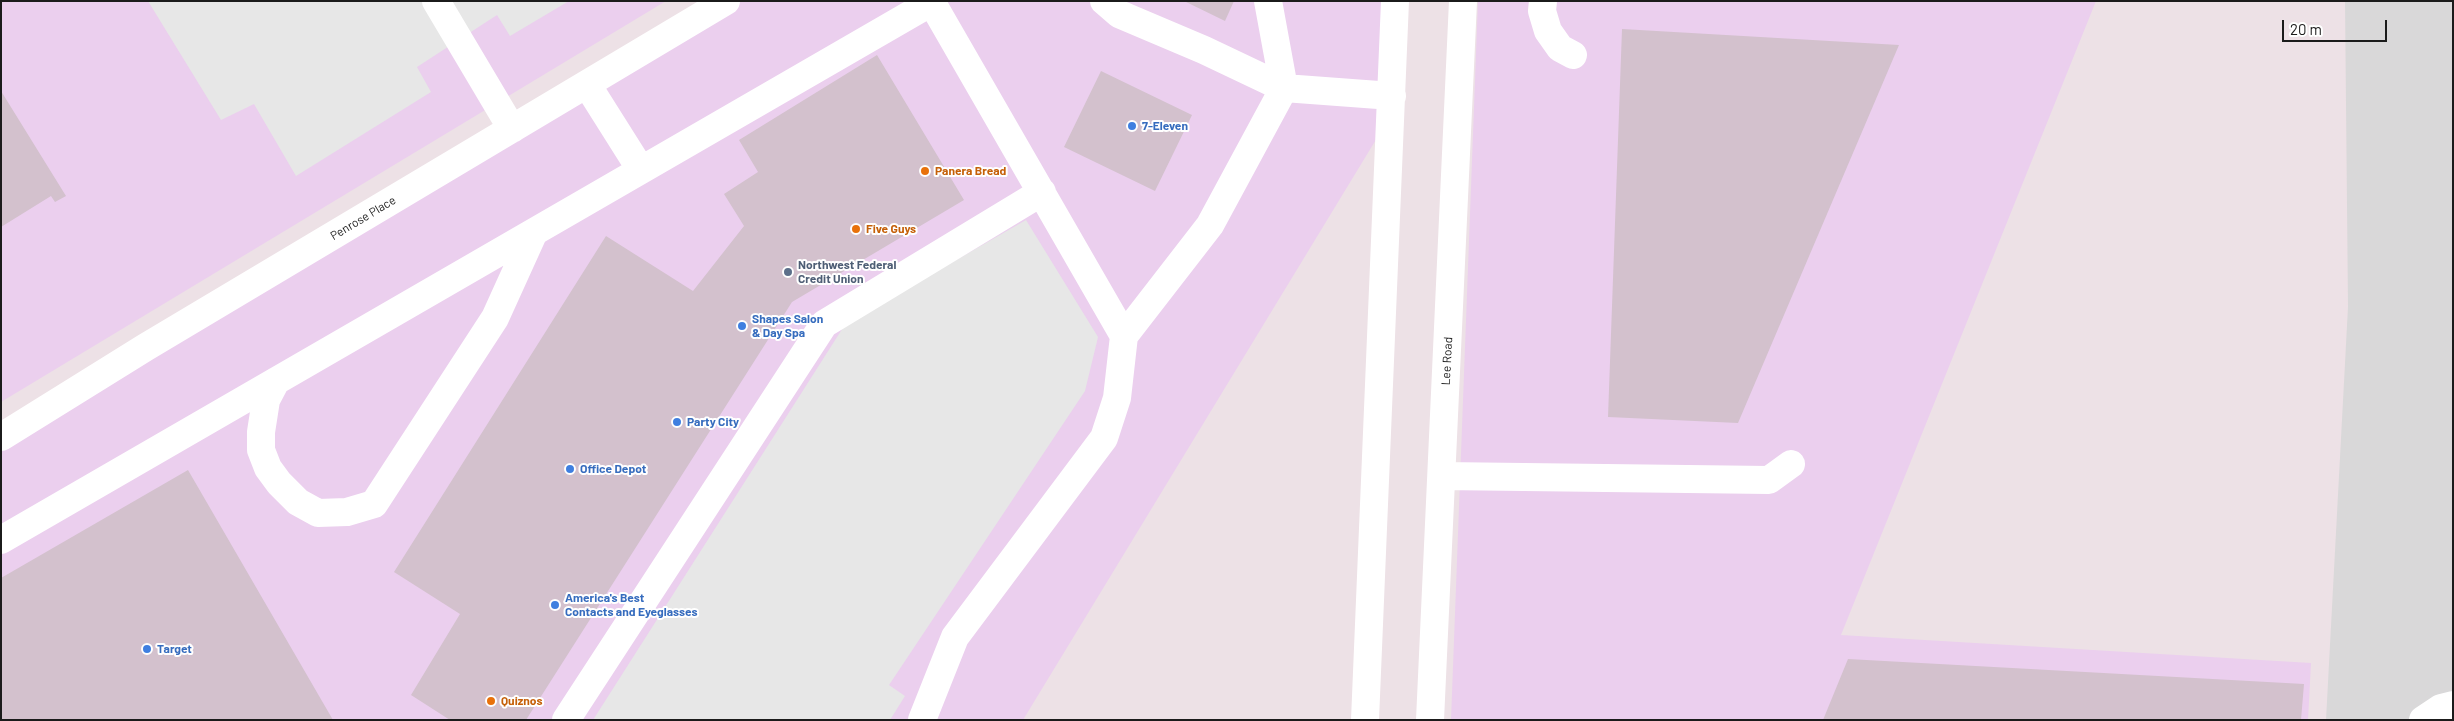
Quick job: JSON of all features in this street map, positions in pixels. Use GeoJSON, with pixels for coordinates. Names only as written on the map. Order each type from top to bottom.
{"type":"FeatureCollection","features":[{"type":"Feature","properties":{"kind":"street"},"geometry":{"type":"LineString","coordinates":[[436,1],[512,129]]}},
{"type":"Feature","properties":{"kind":"street","name":"Penrose Place"},"geometry":{"type":"LineString","coordinates":[[1,437],[154,342],[512,129],[588,86],[726,1]]}},
{"type":"Feature","properties":{"kind":"street"},"geometry":{"type":"LineString","coordinates":[[1104,1],[1119,14],[1204,50],[1284,88],[1392,96]]}},
{"type":"Feature","properties":{"kind":"street"},"geometry":{"type":"LineString","coordinates":[[922,720],[955,638],[1104,438],[1117,398],[1124,336],[1210,225],[1284,88],[1268,1]]}},
{"type":"Feature","properties":{"kind":"street"},"geometry":{"type":"LineString","coordinates":[[1365,720],[1395,1]]}},
{"type":"Feature","properties":{"kind":"street","name":"Lee Road"},"geometry":{"type":"LineString","coordinates":[[1430,720],[1463,1]]}},
{"type":"Feature","properties":{"kind":"street"},"geometry":{"type":"LineString","coordinates":[[1543,1],[1542,11],[1548,31],[1560,48],[1573,55]]}},
{"type":"Feature","properties":{"kind":"street"},"geometry":{"type":"LineString","coordinates":[[1,540],[932,2],[1124,336]]}},
{"type":"Feature","properties":{"kind":"street"},"geometry":{"type":"LineString","coordinates":[[588,86],[641,170]]}},
{"type":"Feature","properties":{"kind":"street"},"geometry":{"type":"LineString","coordinates":[[566,720],[824,324],[1042,192]]}},
{"type":"Feature","properties":{"kind":"street"},"geometry":{"type":"LineString","coordinates":[[276,381],[266,400],[261,432],[261,450],[268,468],[298,502],[318,513],[347,512],[374,504],[495,318],[534,232]]}},
{"type":"Feature","properties":{"kind":"street"},"geometry":{"type":"LineString","coordinates":[[1442,476],[1769,480],[1791,464]]}},
{"type":"Feature","properties":{"kind":"street"},"geometry":{"type":"LineString","coordinates":[[2422,720],[2441,708],[2453,705]]}},
{"type":"Feature","properties":{"kind":"shaded area"},"geometry":{"type":"Polygon","coordinates":[[[1,1],[666,1],[1,402],[1,1]]]}},
{"type":"Feature","properties":{"kind":"shaded area"},"geometry":{"type":"Polygon","coordinates":[[[148,1],[569,1],[510,36],[497,15],[417,67],[431,92],[296,176],[254,104],[221,120],[148,1]]]}},
{"type":"Feature","properties":{"kind":"shaded area"},"geometry":{"type":"Polygon","coordinates":[[[726,1],[1395,1],[1391,115],[1023,720],[1,720],[1,437],[726,1]]]}},
{"type":"Feature","properties":{"kind":"shaded area"},"geometry":{"type":"Polygon","coordinates":[[[1478,1],[2096,1],[1841,635],[2311,663],[2308,720],[1451,720],[1478,1]]]}},
{"type":"Feature","properties":{"kind":"shaded area"},"geometry":{"type":"Polygon","coordinates":[[[2345,1],[2453,1],[2453,720],[2326,720],[2348,307],[2345,1]]]}},
{"type":"Feature","properties":{"kind":"shaded area"},"geometry":{"type":"Polygon","coordinates":[[[1026,220],[1098,337],[1085,391],[889,685],[905,696],[890,720],[593,720],[846,323],[1026,220]]]}},
{"type":"Feature","properties":{"kind":"building"},"geometry":{"type":"Polygon","coordinates":[[[1184,1],[1234,1],[1225,21],[1184,1]]]}},
{"type":"Feature","properties":{"kind":"building"},"geometry":{"type":"Polygon","coordinates":[[[1622,29],[1899,45],[1738,423],[1608,417],[1622,29]]]}},
{"type":"Feature","properties":{"kind":"building"},"geometry":{"type":"Polygon","coordinates":[[[877,55],[964,200],[792,302],[526,720],[450,720],[411,695],[460,614],[394,572],[606,236],[693,291],[744,226],[724,194],[758,172],[739,140],[877,55]]]}},
{"type":"Feature","properties":{"kind":"building"},"geometry":{"type":"Polygon","coordinates":[[[1101,71],[1192,115],[1155,191],[1064,147],[1101,71]]]}},
{"type":"Feature","properties":{"kind":"building"},"geometry":{"type":"Polygon","coordinates":[[[1,91],[66,196],[55,202],[51,196],[1,227],[1,91]]]}},
{"type":"Feature","properties":{"kind":"building","name":"Target"},"geometry":{"type":"Polygon","coordinates":[[[188,470],[333,720],[1,720],[1,578],[188,470]]]}},
{"type":"Feature","properties":{"kind":"building"},"geometry":{"type":"Polygon","coordinates":[[[1848,659],[2304,684],[2301,720],[1823,720],[1848,659]]]}},
{"type":"Feature","properties":{"kind":"place","name":"7-Eleven"},"geometry":{"type":"Point","coordinates":[1132,126]}},
{"type":"Feature","properties":{"kind":"place","name":"Panera Bread"},"geometry":{"type":"Point","coordinates":[925,171]}},
{"type":"Feature","properties":{"kind":"place","name":"Five Guys"},"geometry":{"type":"Point","coordinates":[856,229]}},
{"type":"Feature","properties":{"kind":"place","name":"Northwest Federal Credit Union"},"geometry":{"type":"Point","coordinates":[788,272]}},
{"type":"Feature","properties":{"kind":"place","name":"Shapes Salon & Day Spa"},"geometry":{"type":"Point","coordinates":[742,326]}},
{"type":"Feature","properties":{"kind":"place","name":"Party City"},"geometry":{"type":"Point","coordinates":[677,422]}},
{"type":"Feature","properties":{"kind":"place","name":"Office Depot"},"geometry":{"type":"Point","coordinates":[570,469]}},
{"type":"Feature","properties":{"kind":"place","name":"America's Best Contacts and Eyeglasses"},"geometry":{"type":"Point","coordinates":[555,605]}},
{"type":"Feature","properties":{"kind":"place","name":"Target"},"geometry":{"type":"Point","coordinates":[147,649]}},
{"type":"Feature","properties":{"kind":"place","name":"Quiznos"},"geometry":{"type":"Point","coordinates":[491,701]}}]}
